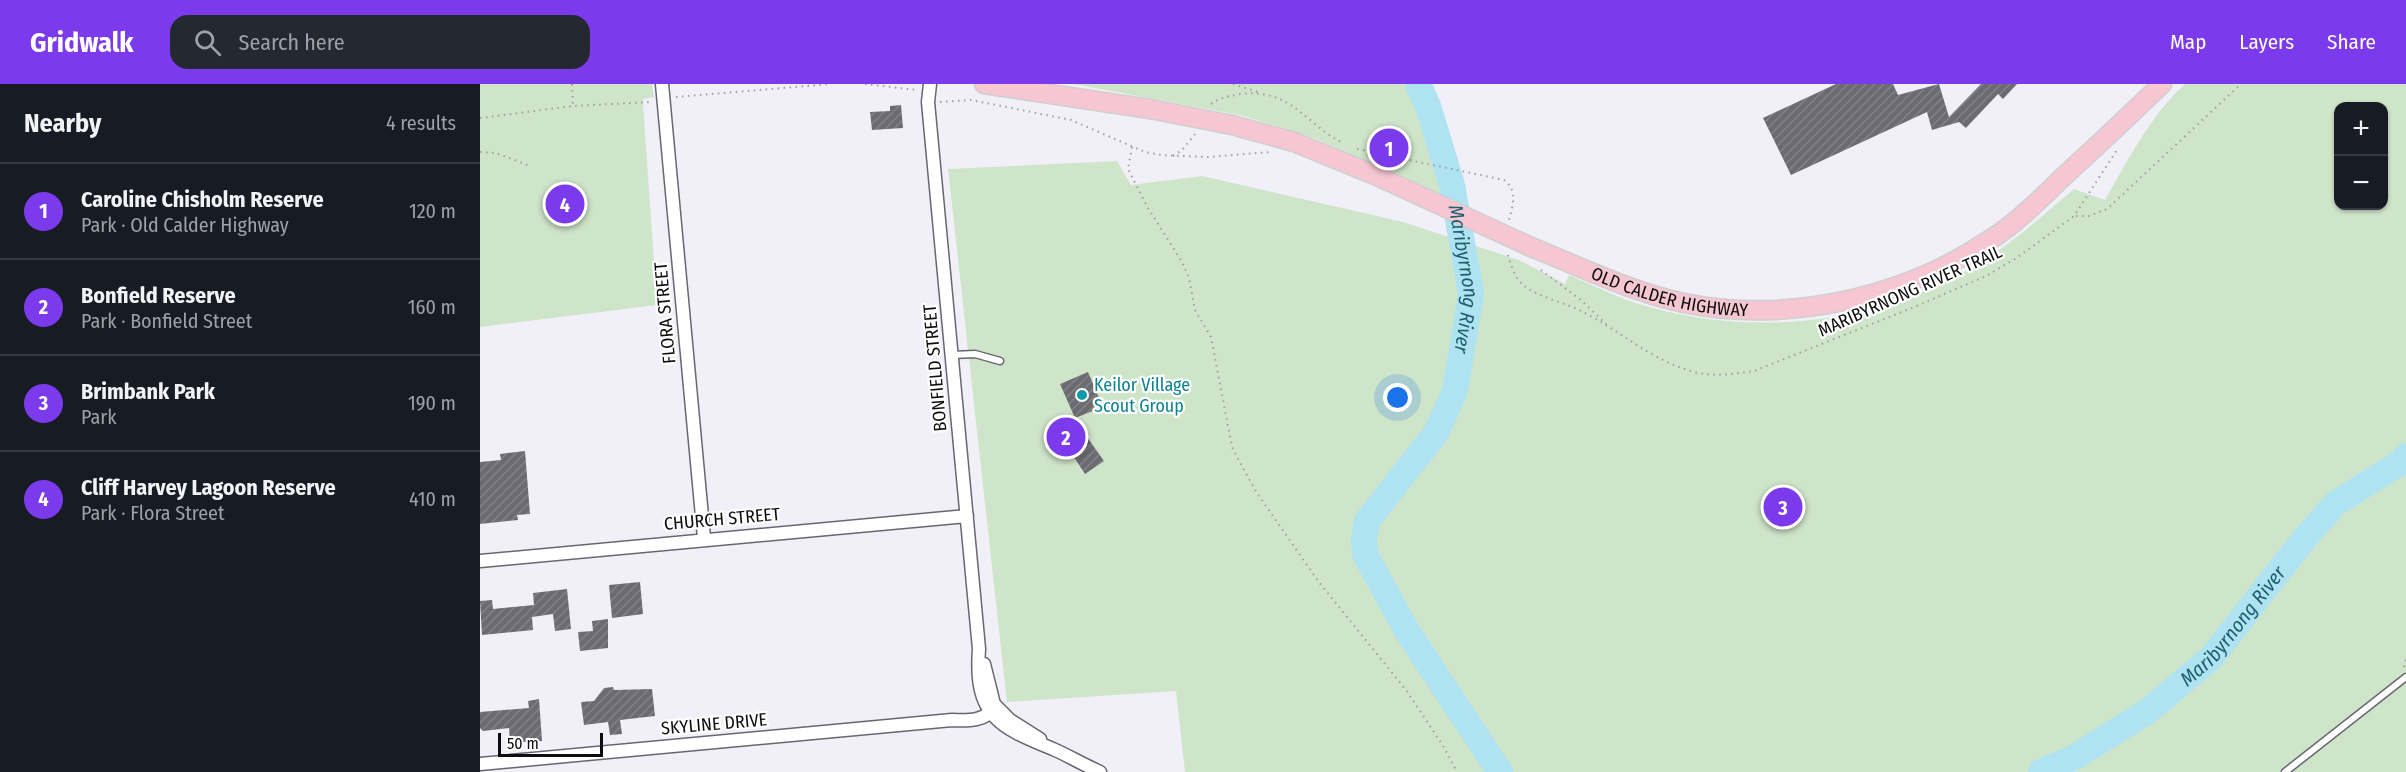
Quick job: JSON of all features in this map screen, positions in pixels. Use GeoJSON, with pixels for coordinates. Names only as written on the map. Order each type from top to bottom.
{"type":"FeatureCollection","features":[{"type":"Feature","properties":{"kind":"main road","name":"OLD CALDER HIGHWAY"},"geometry":{"type":"LineString","coordinates":[[984,84],[1150,109]]}},
{"type":"Feature","properties":{"kind":"main road","name":"OLD CALDER HIGHWAY"},"geometry":{"type":"LineString","coordinates":[[1040,84],[1232,125],[1294,142],[1377,176],[1531,247],[1635,289],[1683,303],[1765,310],[1822,304],[1864,296],[1938,270],[1992,239],[2023,215],[2154,87]]}},
{"type":"Feature","properties":{"kind":"street","name":"FLORA STREET"},"geometry":{"type":"LineString","coordinates":[[662,84],[704,538]]}},
{"type":"Feature","properties":{"kind":"street","name":"BONFIELD STREET"},"geometry":{"type":"LineString","coordinates":[[928,92],[979,649],[990,697],[990,709]]}},
{"type":"Feature","properties":{"kind":"street","name":"CHURCH STREET"},"geometry":{"type":"LineString","coordinates":[[480,561],[704,538],[967,516]]}},
{"type":"Feature","properties":{"kind":"street","name":"SKYLINE DRIVE"},"geometry":{"type":"LineString","coordinates":[[480,764],[952,720],[990,709]]}},
{"type":"Feature","properties":{"kind":"street"},"geometry":{"type":"LineString","coordinates":[[990,709],[1009,730],[1100,772]]}},
{"type":"Feature","properties":{"kind":"lane"},"geometry":{"type":"LineString","coordinates":[[952,355],[975,354],[1000,361]]}},
{"type":"Feature","properties":{"kind":"lane"},"geometry":{"type":"LineString","coordinates":[[2285,772],[2406,677]]}},
{"type":"Feature","properties":{"kind":"path"},"geometry":{"type":"LineString","coordinates":[[572,84],[573,106]]}},
{"type":"Feature","properties":{"kind":"path"},"geometry":{"type":"LineString","coordinates":[[480,118],[573,106],[643,103],[664,99],[831,84]]}},
{"type":"Feature","properties":{"kind":"path"},"geometry":{"type":"LineString","coordinates":[[865,84],[928,92],[1071,120],[1132,147],[1153,153],[1182,156],[1258,155],[1278,150]]}},
{"type":"Feature","properties":{"kind":"path"},"geometry":{"type":"LineString","coordinates":[[1233,84],[1263,94]]}},
{"type":"Feature","properties":{"kind":"path","name":"MARIBYRNONG RIVER TRAIL"},"geometry":{"type":"LineString","coordinates":[[1537,267],[1574,294],[1612,330],[1638,348],[1697,373],[1726,375],[1754,371],[1986,276],[2045,240],[2074,216],[2089,216],[2107,209],[2241,84]]}},
{"type":"Feature","properties":{"kind":"path"},"geometry":{"type":"LineString","coordinates":[[2074,216],[2120,145]]}},
{"type":"Feature","properties":{"kind":"path"},"geometry":{"type":"LineString","coordinates":[[1132,147],[1128,169],[1148,208],[1182,262],[1189,278],[1195,310],[1211,337],[1232,447],[1257,493],[1318,581],[1406,690],[1442,744],[1456,772]]}},
{"type":"Feature","properties":{"kind":"path"},"geometry":{"type":"LineString","coordinates":[[480,152],[496,153],[530,165]]}},
{"type":"Feature","properties":{"kind":"path"},"geometry":{"type":"LineString","coordinates":[[1402,160],[1497,177]]}},
{"type":"Feature","properties":{"kind":"green space"},"geometry":{"type":"Polygon","coordinates":[[[480,84],[652,84],[654,97],[643,99],[643,103],[657,305],[480,327],[480,84]]]}},
{"type":"Feature","properties":{"kind":"green space"},"geometry":{"type":"Polygon","coordinates":[[[1074,84],[1418,84],[1428,106],[1454,200],[1316,139],[1244,116],[1074,84]]]}},
{"type":"Feature","properties":{"kind":"green space"},"geometry":{"type":"Polygon","coordinates":[[[2185,84],[2406,84],[2406,772],[1185,772],[1176,691],[1007,702],[948,169],[1117,161],[1131,185],[1202,176],[1403,222],[1519,260],[1565,284],[1569,275],[1621,298],[1653,308],[1694,317],[1736,322],[1778,322],[1820,319],[1902,300],[1941,284],[1991,256],[2074,189],[2105,200],[2140,139],[2161,110],[2185,84]]]}},
{"type":"Feature","properties":{"kind":"building"},"geometry":{"type":"Polygon","coordinates":[[[1836,84],[1893,84],[1898,95],[1939,84],[1949,117],[1981,84],[2017,84],[2003,99],[1998,94],[1966,128],[1959,122],[1932,130],[1927,112],[1791,175],[1763,118],[1836,84]]]}},
{"type":"Feature","properties":{"kind":"building"},"geometry":{"type":"Polygon","coordinates":[[[901,105],[903,128],[872,130],[870,112],[890,111],[890,106],[901,105]]]}},
{"type":"Feature","properties":{"kind":"building","name":"Keilor Village Scout Group"},"geometry":{"type":"Polygon","coordinates":[[[1088,372],[1103,407],[1075,418],[1060,384],[1088,372]]]}},
{"type":"Feature","properties":{"kind":"building"},"geometry":{"type":"Polygon","coordinates":[[[1082,430],[1104,461],[1085,474],[1064,442],[1082,430]]]}},
{"type":"Feature","properties":{"kind":"building"},"geometry":{"type":"Polygon","coordinates":[[[525,451],[530,514],[517,515],[518,520],[480,524],[480,462],[501,460],[500,454],[525,451]]]}},
{"type":"Feature","properties":{"kind":"building"},"geometry":{"type":"Polygon","coordinates":[[[640,582],[643,614],[612,618],[609,585],[640,582]]]}},
{"type":"Feature","properties":{"kind":"building"},"geometry":{"type":"Polygon","coordinates":[[[567,589],[571,629],[555,631],[553,614],[532,617],[533,630],[482,635],[480,601],[492,600],[493,609],[534,605],[533,593],[567,589]]]}},
{"type":"Feature","properties":{"kind":"building"},"geometry":{"type":"Polygon","coordinates":[[[608,619],[608,648],[580,651],[578,632],[593,631],[592,621],[608,619]]]}},
{"type":"Feature","properties":{"kind":"building"},"geometry":{"type":"Polygon","coordinates":[[[613,687],[614,690],[652,689],[655,716],[620,720],[622,734],[610,735],[608,722],[584,725],[581,702],[594,701],[604,688],[613,687]]]}},
{"type":"Feature","properties":{"kind":"building"},"geometry":{"type":"Polygon","coordinates":[[[539,699],[542,741],[510,743],[509,728],[483,731],[480,728],[480,712],[529,708],[528,701],[539,699]]]}},
{"type":"Feature","properties":{"kind":"waterway","name":"Maribyrnong River"},"geometry":{"type":"LineString","coordinates":[[1418,84],[1428,106],[1452,185],[1471,294],[1455,391],[1436,433],[1367,521],[1364,539],[1365,554],[1407,631],[1500,772]]}},
{"type":"Feature","properties":{"kind":"waterway","name":"Maribyrnong River"},"geometry":{"type":"LineString","coordinates":[[2041,772],[2073,758],[2148,711],[2211,658],[2305,538],[2336,503],[2400,463],[2406,456]]}},
{"type":"Feature","properties":{"kind":"place","name":"Caroline Chisholm Reserve"},"geometry":{"type":"Point","coordinates":[1389,148]}},
{"type":"Feature","properties":{"kind":"place","name":"Cliff Harvey Lagoon Reserve"},"geometry":{"type":"Point","coordinates":[565,204]}},
{"type":"Feature","properties":{"kind":"place","name":"Keilor Village Scout Group"},"geometry":{"type":"Point","coordinates":[1082,395]}},
{"type":"Feature","properties":{"kind":"place","name":"Bonfield Reserve"},"geometry":{"type":"Point","coordinates":[1066,437]}},
{"type":"Feature","properties":{"kind":"place","name":"Brimbank Park"},"geometry":{"type":"Point","coordinates":[1783,507]}}]}
